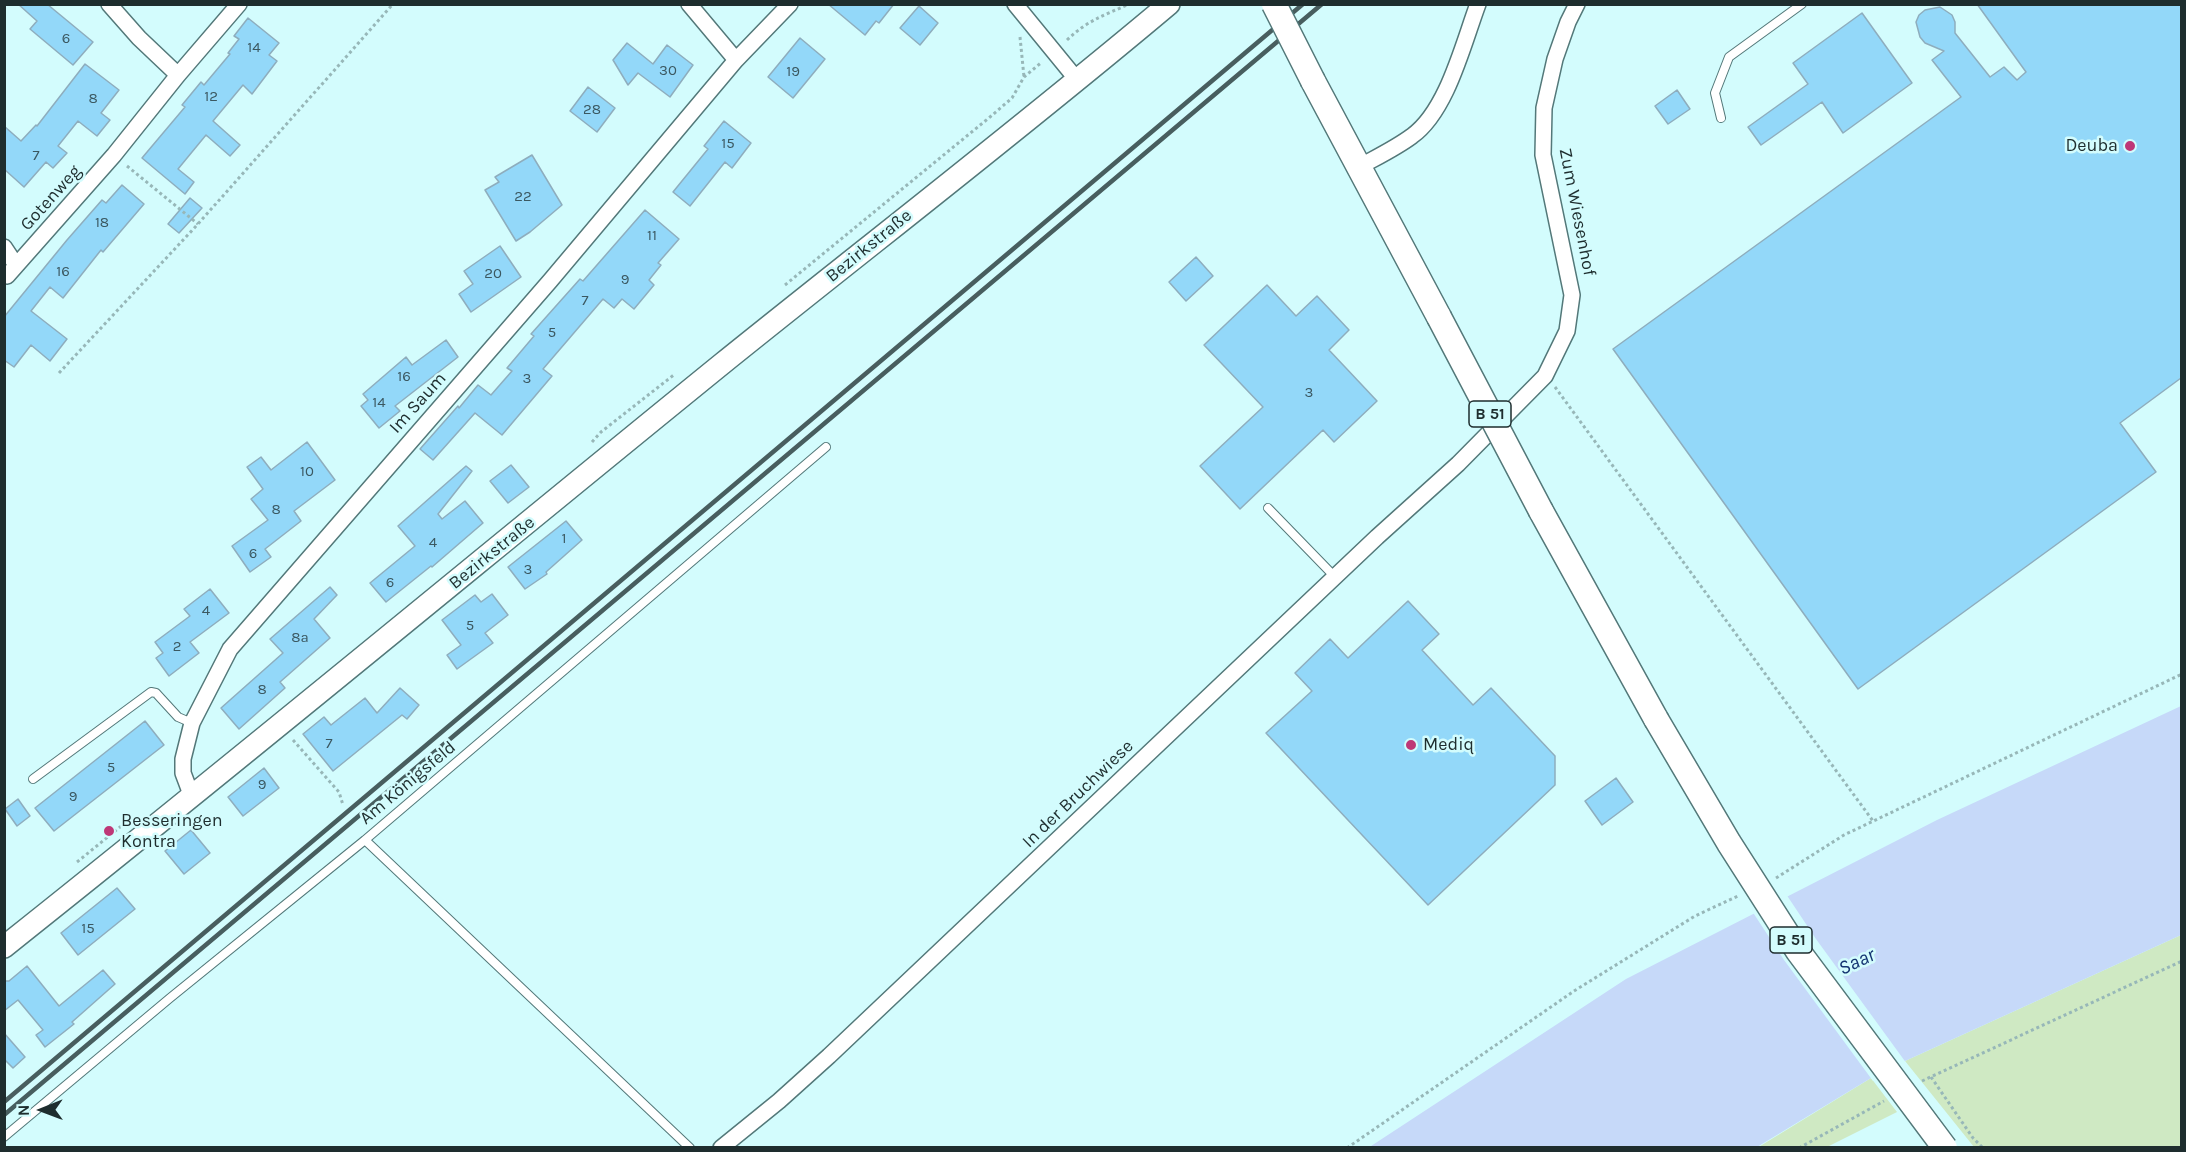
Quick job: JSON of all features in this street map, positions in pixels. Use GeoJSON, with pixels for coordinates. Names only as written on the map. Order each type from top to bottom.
{"type":"FeatureCollection","features":[{"type":"Feature","properties":{"kind":"main road","name":"B 51"},"geometry":{"type":"LineString","coordinates":[[1275,4],[1313,81],[1541,511],[1656,719],[1728,843],[1798,951],[1945,1148]]}},
{"type":"Feature","properties":{"kind":"street"},"geometry":{"type":"LineString","coordinates":[[110,4],[139,38],[178,75]]}},
{"type":"Feature","properties":{"kind":"street","name":"Gotenweg"},"geometry":{"type":"LineString","coordinates":[[4,247],[11,271],[114,155],[239,4]]}},
{"type":"Feature","properties":{"kind":"street"},"geometry":{"type":"LineString","coordinates":[[689,4],[736,60]]}},
{"type":"Feature","properties":{"kind":"street","name":"Im Saum"},"geometry":{"type":"LineString","coordinates":[[192,797],[183,773],[183,759],[192,723],[230,649],[445,403],[736,60],[790,4]]}},
{"type":"Feature","properties":{"kind":"street"},"geometry":{"type":"LineString","coordinates":[[1016,4],[1078,81]]}},
{"type":"Feature","properties":{"kind":"street","name":"Bezirkstraße"},"geometry":{"type":"LineString","coordinates":[[4,947],[280,726],[723,363],[1078,81],[1169,4]]}},
{"type":"Feature","properties":{"kind":"street"},"geometry":{"type":"LineString","coordinates":[[1359,167],[1412,136],[1427,122],[1443,97],[1478,4]]}},
{"type":"Feature","properties":{"kind":"street","name":"Zum Wiesenhof"},"geometry":{"type":"LineString","coordinates":[[1458,464],[1545,376],[1567,331],[1572,295],[1544,155],[1544,108],[1555,59],[1577,4]]}},
{"type":"Feature","properties":{"kind":"street","name":"In der Bruchwiese"},"geometry":{"type":"LineString","coordinates":[[721,1148],[779,1101],[829,1056],[1335,577],[1458,464]]}},
{"type":"Feature","properties":{"kind":"lane"},"geometry":{"type":"LineString","coordinates":[[1721,118],[1715,93],[1729,57],[1802,4]]}},
{"type":"Feature","properties":{"kind":"lane","name":"Am Königsfeld"},"geometry":{"type":"LineString","coordinates":[[4,1137],[170,998],[365,840],[826,447]]}},
{"type":"Feature","properties":{"kind":"lane"},"geometry":{"type":"LineString","coordinates":[[1268,508],[1335,577]]}},
{"type":"Feature","properties":{"kind":"lane"},"geometry":{"type":"LineString","coordinates":[[33,779],[151,692],[156,693],[178,717],[192,723]]}},
{"type":"Feature","properties":{"kind":"lane"},"geometry":{"type":"LineString","coordinates":[[365,840],[690,1148]]}},
{"type":"Feature","properties":{"kind":"path"},"geometry":{"type":"LineString","coordinates":[[59,373],[198,224],[393,4]]}},
{"type":"Feature","properties":{"kind":"path"},"geometry":{"type":"LineString","coordinates":[[1020,36],[1024,77]]}},
{"type":"Feature","properties":{"kind":"path"},"geometry":{"type":"LineString","coordinates":[[114,155],[198,224]]}},
{"type":"Feature","properties":{"kind":"path"},"geometry":{"type":"LineString","coordinates":[[1545,376],[1556,387],[1874,821]]}},
{"type":"Feature","properties":{"kind":"path"},"geometry":{"type":"LineString","coordinates":[[1771,880],[1844,834],[2181,674]]}},
{"type":"Feature","properties":{"kind":"path"},"geometry":{"type":"LineString","coordinates":[[280,726],[339,792],[343,805]]}},
{"type":"Feature","properties":{"kind":"path"},"geometry":{"type":"LineString","coordinates":[[1347,1148],[1574,991],[1695,916],[1738,896]]}},
{"type":"Feature","properties":{"kind":"path"},"geometry":{"type":"LineString","coordinates":[[1921,1082],[2181,961]]}},
{"type":"Feature","properties":{"kind":"path"},"geometry":{"type":"LineString","coordinates":[[1931,1077],[1983,1148]]}},
{"type":"Feature","properties":{"kind":"path"},"geometry":{"type":"LineString","coordinates":[[1799,1148],[1891,1098]]}},
{"type":"Feature","properties":{"kind":"green space"},"geometry":{"type":"Polygon","coordinates":[[[2181,935],[2181,1147],[1974,1147],[1905,1061],[2181,935]]]}},
{"type":"Feature","properties":{"kind":"green space"},"geometry":{"type":"Polygon","coordinates":[[[1871,1078],[1897,1112],[1827,1147],[1757,1148],[1871,1078]]]}},
{"type":"Feature","properties":{"kind":"water","name":"Saar"},"geometry":{"type":"Polygon","coordinates":[[[2181,706],[2181,935],[1871,1078],[1757,1147],[1368,1148],[1626,979],[1937,820],[2181,706]]]}},
{"type":"Feature","properties":{"kind":"pier"},"geometry":{"type":"Polygon","coordinates":[[[1786,894],[1907,1064],[1873,1081],[1784,960],[1752,911],[1786,894]]]}},
{"type":"Feature","properties":{"kind":"building"},"geometry":{"type":"Polygon","coordinates":[[[18,4],[47,4],[93,42],[73,65],[30,29],[37,21],[18,4]]]}},
{"type":"Feature","properties":{"kind":"building"},"geometry":{"type":"Polygon","coordinates":[[[828,4],[894,4],[879,23],[876,21],[865,35],[828,4]]]}},
{"type":"Feature","properties":{"kind":"building"},"geometry":{"type":"Polygon","coordinates":[[[1977,4],[2181,4],[2181,378],[2120,423],[2156,472],[1858,689],[1613,349],[1961,97],[1932,60],[1944,51],[1925,43],[1920,37],[1916,22],[1925,10],[1940,7],[1952,15],[1955,22],[1955,33],[1990,77],[2004,67],[2017,80],[2026,72],[1977,4]]]}},
{"type":"Feature","properties":{"kind":"building"},"geometry":{"type":"Polygon","coordinates":[[[919,6],[938,23],[920,45],[900,28],[919,6]]]}},
{"type":"Feature","properties":{"kind":"building"},"geometry":{"type":"Polygon","coordinates":[[[1862,13],[1912,83],[1843,133],[1822,102],[1761,145],[1748,127],[1808,84],[1793,63],[1862,13]]]}},
{"type":"Feature","properties":{"kind":"building"},"geometry":{"type":"Polygon","coordinates":[[[248,18],[279,43],[269,55],[277,61],[252,94],[243,85],[213,121],[240,145],[230,156],[206,135],[178,169],[194,182],[185,194],[142,158],[185,107],[182,105],[201,82],[204,85],[230,54],[228,53],[239,39],[234,36],[248,18]]]}},
{"type":"Feature","properties":{"kind":"building"},"geometry":{"type":"Polygon","coordinates":[[[800,38],[825,59],[793,98],[768,77],[800,38]]]}},
{"type":"Feature","properties":{"kind":"building"},"geometry":{"type":"Polygon","coordinates":[[[627,43],[653,64],[667,45],[693,65],[670,97],[638,73],[628,85],[613,60],[627,43]]]}},
{"type":"Feature","properties":{"kind":"building"},"geometry":{"type":"Polygon","coordinates":[[[85,64],[119,90],[101,113],[110,120],[97,136],[78,121],[58,146],[67,153],[53,168],[46,162],[24,187],[4,169],[4,126],[21,141],[37,126],[85,64]]]}},
{"type":"Feature","properties":{"kind":"building"},"geometry":{"type":"Polygon","coordinates":[[[588,87],[615,108],[597,132],[570,111],[588,87]]]}},
{"type":"Feature","properties":{"kind":"building"},"geometry":{"type":"Polygon","coordinates":[[[1677,90],[1690,109],[1668,124],[1655,106],[1677,90]]]}},
{"type":"Feature","properties":{"kind":"building"},"geometry":{"type":"Polygon","coordinates":[[[724,121],[751,143],[732,168],[725,162],[690,206],[673,192],[708,149],[704,146],[724,121]]]}},
{"type":"Feature","properties":{"kind":"building"},"geometry":{"type":"Polygon","coordinates":[[[532,155],[562,205],[516,241],[485,190],[499,182],[495,177],[532,155]]]}},
{"type":"Feature","properties":{"kind":"building"},"geometry":{"type":"Polygon","coordinates":[[[122,185],[144,204],[103,252],[101,250],[63,298],[50,287],[31,311],[67,339],[50,361],[31,345],[14,367],[4,360],[4,317],[102,200],[106,203],[122,185]]]}},
{"type":"Feature","properties":{"kind":"building"},"geometry":{"type":"Polygon","coordinates":[[[190,198],[202,208],[179,233],[168,224],[190,198]]]}},
{"type":"Feature","properties":{"kind":"building"},"geometry":{"type":"Polygon","coordinates":[[[645,210],[679,239],[658,263],[661,265],[649,280],[654,285],[634,309],[622,299],[614,308],[603,299],[543,369],[552,376],[502,435],[475,413],[433,460],[420,449],[478,385],[491,395],[512,371],[507,368],[534,336],[531,334],[580,279],[583,281],[645,210]]]}},
{"type":"Feature","properties":{"kind":"building"},"geometry":{"type":"Polygon","coordinates":[[[500,246],[521,277],[471,312],[459,294],[473,284],[464,271],[500,246]]]}},
{"type":"Feature","properties":{"kind":"building"},"geometry":{"type":"Polygon","coordinates":[[[1196,257],[1213,276],[1186,301],[1169,282],[1196,257]]]}},
{"type":"Feature","properties":{"kind":"building"},"geometry":{"type":"Polygon","coordinates":[[[1267,285],[1296,316],[1317,296],[1349,330],[1329,350],[1377,401],[1334,442],[1323,430],[1240,509],[1200,466],[1263,407],[1204,345],[1267,285]]]}},
{"type":"Feature","properties":{"kind":"building"},"geometry":{"type":"Polygon","coordinates":[[[446,340],[458,357],[395,406],[400,411],[379,428],[361,406],[368,400],[363,394],[406,357],[412,365],[446,340]]]}},
{"type":"Feature","properties":{"kind":"building"},"geometry":{"type":"Polygon","coordinates":[[[307,442],[335,480],[294,511],[301,521],[265,549],[271,557],[250,572],[232,546],[268,520],[251,499],[263,489],[247,467],[261,457],[271,470],[307,442]]]}},
{"type":"Feature","properties":{"kind":"building"},"geometry":{"type":"Polygon","coordinates":[[[511,465],[529,487],[508,503],[490,481],[511,465]]]}},
{"type":"Feature","properties":{"kind":"building"},"geometry":{"type":"Polygon","coordinates":[[[466,466],[472,471],[438,514],[442,519],[465,501],[483,523],[432,567],[386,602],[370,583],[415,546],[398,526],[466,466]]]}},
{"type":"Feature","properties":{"kind":"building"},"geometry":{"type":"Polygon","coordinates":[[[566,521],[582,540],[546,572],[547,574],[525,589],[508,567],[566,521]]]}},
{"type":"Feature","properties":{"kind":"building"},"geometry":{"type":"Polygon","coordinates":[[[330,587],[337,595],[314,619],[330,638],[280,682],[285,688],[239,729],[221,708],[283,653],[270,639],[330,587]]]}},
{"type":"Feature","properties":{"kind":"building"},"geometry":{"type":"Polygon","coordinates":[[[210,589],[229,613],[190,642],[199,653],[169,676],[156,658],[163,653],[155,642],[190,616],[184,609],[210,589]]]}},
{"type":"Feature","properties":{"kind":"building"},"geometry":{"type":"Polygon","coordinates":[[[492,594],[508,615],[485,633],[493,643],[457,669],[447,655],[461,645],[442,620],[475,595],[481,602],[492,594]]]}},
{"type":"Feature","properties":{"kind":"building","name":"Mediq"},"geometry":{"type":"Polygon","coordinates":[[[1408,601],[1439,634],[1422,650],[1473,705],[1491,688],[1555,756],[1555,785],[1428,905],[1266,733],[1312,691],[1295,673],[1330,639],[1348,658],[1408,601]]]}},
{"type":"Feature","properties":{"kind":"building"},"geometry":{"type":"Polygon","coordinates":[[[400,688],[419,705],[407,719],[402,715],[333,771],[303,734],[324,717],[331,725],[365,698],[377,713],[400,688]]]}},
{"type":"Feature","properties":{"kind":"building"},"geometry":{"type":"Polygon","coordinates":[[[145,721],[164,745],[54,831],[35,808],[145,721]]]}},
{"type":"Feature","properties":{"kind":"building"},"geometry":{"type":"Polygon","coordinates":[[[264,768],[279,788],[243,816],[228,797],[264,768]]]}},
{"type":"Feature","properties":{"kind":"building"},"geometry":{"type":"Polygon","coordinates":[[[1616,778],[1633,802],[1602,825],[1585,801],[1616,778]]]}},
{"type":"Feature","properties":{"kind":"building"},"geometry":{"type":"Polygon","coordinates":[[[18,799],[30,816],[17,826],[5,809],[18,799]]]}},
{"type":"Feature","properties":{"kind":"building"},"geometry":{"type":"Polygon","coordinates":[[[191,830],[210,853],[184,874],[165,851],[191,830]]]}},
{"type":"Feature","properties":{"kind":"building"},"geometry":{"type":"Polygon","coordinates":[[[117,888],[135,909],[78,955],[61,933],[117,888]]]}},
{"type":"Feature","properties":{"kind":"building"},"geometry":{"type":"Polygon","coordinates":[[[27,966],[59,1006],[103,970],[115,984],[72,1022],[74,1024],[45,1047],[36,1035],[43,1030],[18,1000],[4,1011],[4,981],[9,981],[27,966]]]}},
{"type":"Feature","properties":{"kind":"building"},"geometry":{"type":"Polygon","coordinates":[[[4,1033],[25,1057],[13,1068],[4,1059],[4,1033]]]}},
{"type":"Feature","properties":{"kind":"railway"},"geometry":{"type":"LineString","coordinates":[[4,1102],[1303,4]]}},
{"type":"Feature","properties":{"kind":"railway"},"geometry":{"type":"LineString","coordinates":[[4,1115],[1322,4]]}},
{"type":"Feature","properties":{"kind":"place","name":"Deuba"},"geometry":{"type":"Point","coordinates":[2130,146]}},
{"type":"Feature","properties":{"kind":"place","name":"Mediq"},"geometry":{"type":"Point","coordinates":[1411,745]}},
{"type":"Feature","properties":{"kind":"place","name":"Besseringen Kontra"},"geometry":{"type":"Point","coordinates":[109,831]}}]}
